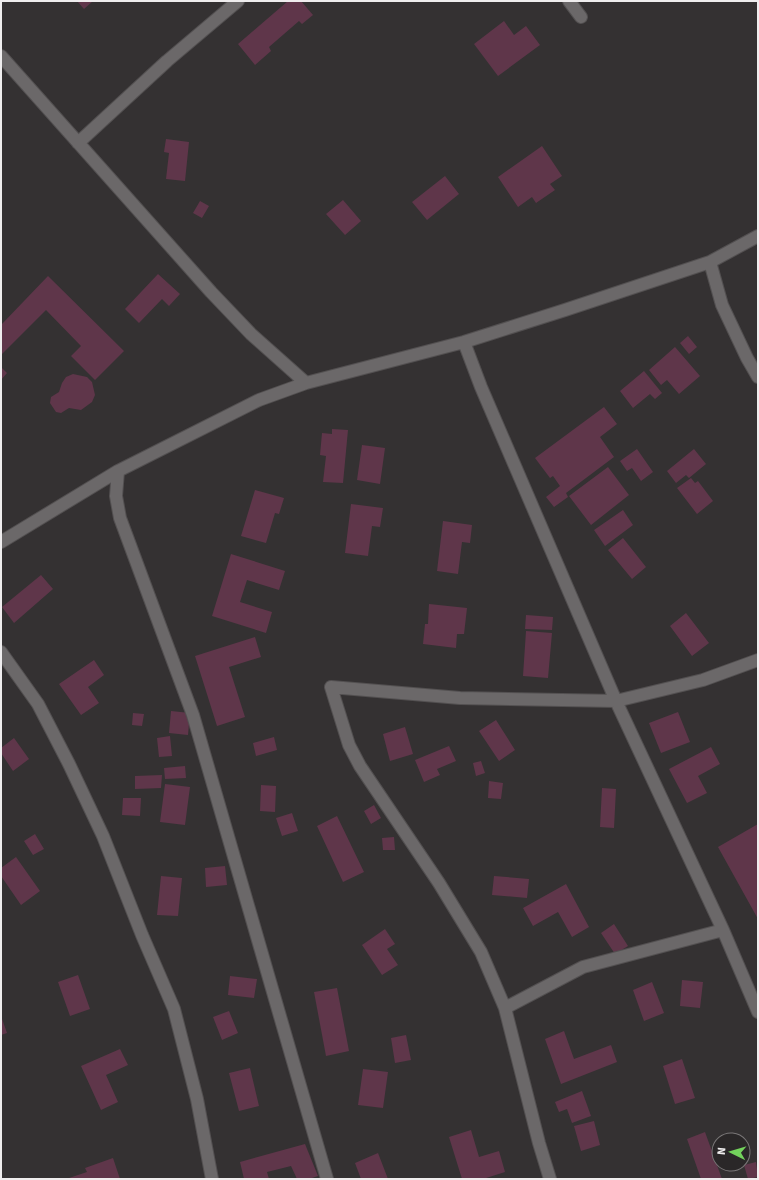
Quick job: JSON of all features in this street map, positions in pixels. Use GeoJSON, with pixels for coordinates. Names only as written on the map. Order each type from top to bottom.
{"type":"FeatureCollection","features":[{"type":"Feature","properties":{"kind":"street"},"geometry":{"type":"LineString","coordinates":[[78,144],[167,61],[238,1]]}},
{"type":"Feature","properties":{"kind":"street"},"geometry":{"type":"LineString","coordinates":[[569,1],[580,17]]}},
{"type":"Feature","properties":{"kind":"street"},"geometry":{"type":"LineString","coordinates":[[1,56],[216,297],[251,334],[306,383]]}},
{"type":"Feature","properties":{"kind":"street"},"geometry":{"type":"LineString","coordinates":[[1,542],[118,471],[259,400],[306,383],[464,342],[710,262],[758,236]]}},
{"type":"Feature","properties":{"kind":"street"},"geometry":{"type":"LineString","coordinates":[[710,262],[722,305],[758,377]]}},
{"type":"Feature","properties":{"kind":"street"},"geometry":{"type":"LineString","coordinates":[[464,342],[616,701],[723,930],[758,1012]]}},
{"type":"Feature","properties":{"kind":"street"},"geometry":{"type":"LineString","coordinates":[[118,471],[116,496],[120,518],[193,715],[327,1179]]}},
{"type":"Feature","properties":{"kind":"street"},"geometry":{"type":"LineString","coordinates":[[1,652],[38,704],[69,764],[103,836],[142,935],[174,1009],[198,1099],[212,1179]]}},
{"type":"Feature","properties":{"kind":"street"},"geometry":{"type":"LineString","coordinates":[[550,1179],[539,1143],[505,1008],[481,952],[426,864],[360,766],[349,745],[332,688],[460,698],[616,701],[703,680],[758,660]]}},
{"type":"Feature","properties":{"kind":"street"},"geometry":{"type":"LineString","coordinates":[[505,1008],[583,967],[723,930]]}},
{"type":"Feature","properties":{"kind":"building"},"geometry":{"type":"Polygon","coordinates":[[[77,1],[93,1],[84,9],[77,1]]]}},
{"type":"Feature","properties":{"kind":"building"},"geometry":{"type":"Polygon","coordinates":[[[288,1],[301,1],[313,15],[302,24],[299,21],[269,47],[271,51],[255,65],[238,44],[288,1]]]}},
{"type":"Feature","properties":{"kind":"building"},"geometry":{"type":"Polygon","coordinates":[[[504,21],[514,35],[526,26],[540,45],[498,76],[474,44],[504,21]]]}},
{"type":"Feature","properties":{"kind":"building"},"geometry":{"type":"Polygon","coordinates":[[[166,139],[189,142],[185,181],[166,179],[169,153],[164,152],[166,139]]]}},
{"type":"Feature","properties":{"kind":"building"},"geometry":{"type":"Polygon","coordinates":[[[542,146],[562,176],[550,184],[555,190],[536,203],[532,197],[518,207],[498,177],[542,146]]]}},
{"type":"Feature","properties":{"kind":"building"},"geometry":{"type":"Polygon","coordinates":[[[445,176],[459,194],[427,220],[412,202],[445,176]]]}},
{"type":"Feature","properties":{"kind":"building"},"geometry":{"type":"Polygon","coordinates":[[[343,200],[361,221],[345,235],[326,214],[343,200]]]}},
{"type":"Feature","properties":{"kind":"building"},"geometry":{"type":"Polygon","coordinates":[[[200,201],[209,206],[202,218],[193,213],[200,201]]]}},
{"type":"Feature","properties":{"kind":"building"},"geometry":{"type":"Polygon","coordinates":[[[158,274],[180,294],[169,306],[162,299],[139,323],[125,309],[158,274]]]}},
{"type":"Feature","properties":{"kind":"building"},"geometry":{"type":"Polygon","coordinates":[[[48,276],[124,351],[95,380],[71,356],[81,346],[46,310],[1,355],[1,325],[48,276]]]}},
{"type":"Feature","properties":{"kind":"building"},"geometry":{"type":"Polygon","coordinates":[[[688,336],[697,347],[689,354],[680,343],[688,336]]]}},
{"type":"Feature","properties":{"kind":"building"},"geometry":{"type":"Polygon","coordinates":[[[675,347],[700,376],[679,394],[667,380],[661,385],[649,370],[675,347]]]}},
{"type":"Feature","properties":{"kind":"building"},"geometry":{"type":"Polygon","coordinates":[[[1,367],[7,373],[1,380],[1,367]]]}},
{"type":"Feature","properties":{"kind":"building"},"geometry":{"type":"Polygon","coordinates":[[[644,371],[662,393],[655,399],[650,394],[633,408],[620,391],[644,371]]]}},
{"type":"Feature","properties":{"kind":"building"},"geometry":{"type":"Polygon","coordinates":[[[73,374],[87,377],[92,382],[95,395],[92,402],[81,410],[69,408],[61,413],[56,412],[50,403],[51,397],[59,392],[66,377],[73,374]]]}},
{"type":"Feature","properties":{"kind":"building"},"geometry":{"type":"Polygon","coordinates":[[[604,407],[617,424],[600,437],[614,457],[566,493],[568,497],[554,507],[546,497],[560,486],[553,476],[550,478],[535,458],[604,407]]]}},
{"type":"Feature","properties":{"kind":"building"},"geometry":{"type":"Polygon","coordinates":[[[332,429],[348,430],[343,483],[323,482],[326,456],[320,455],[322,433],[332,434],[332,429]]]}},
{"type":"Feature","properties":{"kind":"building"},"geometry":{"type":"Polygon","coordinates":[[[362,445],[385,448],[380,484],[357,480],[362,445]]]}},
{"type":"Feature","properties":{"kind":"building"},"geometry":{"type":"Polygon","coordinates":[[[637,449],[653,472],[641,481],[632,468],[627,471],[620,461],[637,449]]]}},
{"type":"Feature","properties":{"kind":"building"},"geometry":{"type":"Polygon","coordinates":[[[694,449],[706,464],[689,478],[686,475],[676,483],[667,471],[694,449]]]}},
{"type":"Feature","properties":{"kind":"building"},"geometry":{"type":"Polygon","coordinates":[[[608,467],[629,495],[591,525],[569,496],[608,467]]]}},
{"type":"Feature","properties":{"kind":"building"},"geometry":{"type":"Polygon","coordinates":[[[691,478],[695,483],[698,481],[713,501],[697,514],[677,488],[691,478]]]}},
{"type":"Feature","properties":{"kind":"building"},"geometry":{"type":"Polygon","coordinates":[[[255,490],[284,498],[279,514],[275,513],[266,543],[241,536],[255,490]]]}},
{"type":"Feature","properties":{"kind":"building"},"geometry":{"type":"Polygon","coordinates":[[[351,504],[383,508],[380,527],[372,526],[368,556],[345,553],[351,504]]]}},
{"type":"Feature","properties":{"kind":"building"},"geometry":{"type":"Polygon","coordinates":[[[623,510],[633,525],[605,546],[594,530],[623,510]]]}},
{"type":"Feature","properties":{"kind":"building"},"geometry":{"type":"Polygon","coordinates":[[[443,521],[472,525],[470,543],[462,542],[458,574],[437,571],[443,521]]]}},
{"type":"Feature","properties":{"kind":"building"},"geometry":{"type":"Polygon","coordinates":[[[623,538],[646,567],[632,579],[608,550],[623,538]]]}},
{"type":"Feature","properties":{"kind":"building"},"geometry":{"type":"Polygon","coordinates":[[[231,554],[285,571],[279,590],[247,580],[240,602],[272,612],[266,633],[212,616],[231,554]]]}},
{"type":"Feature","properties":{"kind":"building"},"geometry":{"type":"Polygon","coordinates":[[[41,575],[53,589],[14,623],[2,607],[41,575]]]}},
{"type":"Feature","properties":{"kind":"building"},"geometry":{"type":"Polygon","coordinates":[[[429,604],[467,608],[464,634],[457,634],[456,648],[423,644],[425,624],[428,624],[429,604]]]}},
{"type":"Feature","properties":{"kind":"building"},"geometry":{"type":"Polygon","coordinates":[[[686,613],[709,643],[692,656],[670,626],[686,613]]]}},
{"type":"Feature","properties":{"kind":"building"},"geometry":{"type":"Polygon","coordinates":[[[526,615],[553,617],[552,630],[525,629],[526,615]]]}},
{"type":"Feature","properties":{"kind":"building"},"geometry":{"type":"Polygon","coordinates":[[[526,631],[552,633],[548,678],[523,676],[526,631]]]}},
{"type":"Feature","properties":{"kind":"building"},"geometry":{"type":"Polygon","coordinates":[[[255,637],[261,657],[229,667],[245,717],[217,726],[195,656],[255,637]]]}},
{"type":"Feature","properties":{"kind":"building"},"geometry":{"type":"Polygon","coordinates":[[[94,660],[104,675],[88,687],[99,703],[81,715],[59,684],[94,660]]]}},
{"type":"Feature","properties":{"kind":"building"},"geometry":{"type":"Polygon","coordinates":[[[171,711],[190,713],[188,735],[169,733],[171,711]]]}},
{"type":"Feature","properties":{"kind":"building"},"geometry":{"type":"Polygon","coordinates":[[[678,712],[690,742],[661,753],[649,723],[678,712]]]}},
{"type":"Feature","properties":{"kind":"building"},"geometry":{"type":"Polygon","coordinates":[[[133,713],[144,714],[142,726],[132,725],[133,713]]]}},
{"type":"Feature","properties":{"kind":"building"},"geometry":{"type":"Polygon","coordinates":[[[496,720],[515,750],[499,761],[479,731],[496,720]]]}},
{"type":"Feature","properties":{"kind":"building"},"geometry":{"type":"Polygon","coordinates":[[[405,727],[413,754],[390,761],[383,734],[405,727]]]}},
{"type":"Feature","properties":{"kind":"building"},"geometry":{"type":"Polygon","coordinates":[[[170,736],[172,756],[159,757],[157,738],[170,736]]]}},
{"type":"Feature","properties":{"kind":"building"},"geometry":{"type":"Polygon","coordinates":[[[274,737],[277,750],[256,756],[253,743],[274,737]]]}},
{"type":"Feature","properties":{"kind":"building"},"geometry":{"type":"Polygon","coordinates":[[[14,738],[29,759],[13,771],[1,753],[1,748],[14,738]]]}},
{"type":"Feature","properties":{"kind":"building"},"geometry":{"type":"Polygon","coordinates":[[[449,746],[456,761],[437,769],[440,775],[424,782],[415,760],[449,746]]]}},
{"type":"Feature","properties":{"kind":"building"},"geometry":{"type":"Polygon","coordinates":[[[711,747],[720,764],[698,776],[707,793],[687,803],[669,769],[711,747]]]}},
{"type":"Feature","properties":{"kind":"building"},"geometry":{"type":"Polygon","coordinates":[[[481,761],[485,773],[476,776],[473,763],[481,761]]]}},
{"type":"Feature","properties":{"kind":"building"},"geometry":{"type":"Polygon","coordinates":[[[185,766],[186,778],[165,779],[164,768],[185,766]]]}},
{"type":"Feature","properties":{"kind":"building"},"geometry":{"type":"Polygon","coordinates":[[[162,775],[161,788],[135,789],[135,776],[162,775]]]}},
{"type":"Feature","properties":{"kind":"building"},"geometry":{"type":"Polygon","coordinates":[[[489,781],[503,783],[501,799],[488,798],[489,781]]]}},
{"type":"Feature","properties":{"kind":"building"},"geometry":{"type":"Polygon","coordinates":[[[165,784],[190,787],[185,825],[160,822],[165,784]]]}},
{"type":"Feature","properties":{"kind":"building"},"geometry":{"type":"Polygon","coordinates":[[[261,785],[276,786],[275,812],[260,811],[261,785]]]}},
{"type":"Feature","properties":{"kind":"building"},"geometry":{"type":"Polygon","coordinates":[[[602,788],[616,789],[614,828],[600,827],[602,788]]]}},
{"type":"Feature","properties":{"kind":"building"},"geometry":{"type":"Polygon","coordinates":[[[123,798],[141,798],[140,816],[122,815],[123,798]]]}},
{"type":"Feature","properties":{"kind":"building"},"geometry":{"type":"Polygon","coordinates":[[[374,805],[381,818],[371,824],[364,811],[374,805]]]}},
{"type":"Feature","properties":{"kind":"building"},"geometry":{"type":"Polygon","coordinates":[[[292,813],[298,831],[282,836],[276,818],[292,813]]]}},
{"type":"Feature","properties":{"kind":"building"},"geometry":{"type":"Polygon","coordinates":[[[337,816],[364,872],[343,882],[317,826],[337,816]]]}},
{"type":"Feature","properties":{"kind":"building"},"geometry":{"type":"Polygon","coordinates":[[[758,824],[758,919],[718,847],[758,824]]]}},
{"type":"Feature","properties":{"kind":"building"},"geometry":{"type":"Polygon","coordinates":[[[35,834],[44,849],[33,855],[24,841],[35,834]]]}},
{"type":"Feature","properties":{"kind":"building"},"geometry":{"type":"Polygon","coordinates":[[[394,837],[395,850],[383,850],[382,838],[394,837]]]}},
{"type":"Feature","properties":{"kind":"building"},"geometry":{"type":"Polygon","coordinates":[[[16,857],[40,891],[21,905],[1,876],[1,868],[16,857]]]}},
{"type":"Feature","properties":{"kind":"building"},"geometry":{"type":"Polygon","coordinates":[[[225,866],[227,885],[206,887],[205,868],[225,866]]]}},
{"type":"Feature","properties":{"kind":"building"},"geometry":{"type":"Polygon","coordinates":[[[161,876],[182,878],[178,916],[157,915],[161,876]]]}},
{"type":"Feature","properties":{"kind":"building"},"geometry":{"type":"Polygon","coordinates":[[[494,876],[529,879],[527,898],[492,895],[494,876]]]}},
{"type":"Feature","properties":{"kind":"building"},"geometry":{"type":"Polygon","coordinates":[[[566,884],[589,927],[572,937],[558,912],[533,926],[523,908],[566,884]]]}},
{"type":"Feature","properties":{"kind":"building"},"geometry":{"type":"Polygon","coordinates":[[[614,924],[628,946],[615,954],[601,933],[614,924]]]}},
{"type":"Feature","properties":{"kind":"building"},"geometry":{"type":"Polygon","coordinates":[[[385,929],[395,944],[387,949],[398,965],[382,975],[362,945],[385,929]]]}},
{"type":"Feature","properties":{"kind":"building"},"geometry":{"type":"Polygon","coordinates":[[[78,975],[90,1009],[70,1016],[58,982],[78,975]]]}},
{"type":"Feature","properties":{"kind":"building"},"geometry":{"type":"Polygon","coordinates":[[[230,976],[257,979],[254,998],[228,995],[230,976]]]}},
{"type":"Feature","properties":{"kind":"building"},"geometry":{"type":"Polygon","coordinates":[[[682,980],[703,982],[700,1008],[680,1006],[682,980]]]}},
{"type":"Feature","properties":{"kind":"building"},"geometry":{"type":"Polygon","coordinates":[[[652,982],[664,1013],[644,1021],[633,990],[652,982]]]}},
{"type":"Feature","properties":{"kind":"building"},"geometry":{"type":"Polygon","coordinates":[[[337,988],[349,1051],[326,1056],[314,992],[337,988]]]}},
{"type":"Feature","properties":{"kind":"building"},"geometry":{"type":"Polygon","coordinates":[[[229,1011],[238,1033],[222,1040],[213,1017],[229,1011]]]}},
{"type":"Feature","properties":{"kind":"building"},"geometry":{"type":"Polygon","coordinates":[[[1,1016],[7,1033],[1,1035],[1,1016]]]}},
{"type":"Feature","properties":{"kind":"building"},"geometry":{"type":"Polygon","coordinates":[[[564,1031],[574,1059],[611,1045],[617,1062],[561,1084],[545,1039],[564,1031]]]}},
{"type":"Feature","properties":{"kind":"building"},"geometry":{"type":"Polygon","coordinates":[[[406,1035],[411,1060],[395,1063],[391,1038],[406,1035]]]}},
{"type":"Feature","properties":{"kind":"building"},"geometry":{"type":"Polygon","coordinates":[[[120,1049],[128,1065],[106,1075],[118,1102],[101,1110],[81,1066],[120,1049]]]}},
{"type":"Feature","properties":{"kind":"building"},"geometry":{"type":"Polygon","coordinates":[[[682,1059],[695,1098],[675,1104],[663,1066],[682,1059]]]}},
{"type":"Feature","properties":{"kind":"building"},"geometry":{"type":"Polygon","coordinates":[[[250,1068],[259,1106],[239,1111],[229,1073],[250,1068]]]}},
{"type":"Feature","properties":{"kind":"building"},"geometry":{"type":"Polygon","coordinates":[[[363,1069],[388,1072],[383,1108],[358,1105],[363,1069]]]}},
{"type":"Feature","properties":{"kind":"building"},"geometry":{"type":"Polygon","coordinates":[[[582,1091],[591,1116],[572,1123],[567,1109],[559,1112],[555,1102],[582,1091]]]}},
{"type":"Feature","properties":{"kind":"building"},"geometry":{"type":"Polygon","coordinates":[[[594,1121],[600,1145],[581,1151],[574,1126],[594,1121]]]}},
{"type":"Feature","properties":{"kind":"building"},"geometry":{"type":"Polygon","coordinates":[[[471,1130],[479,1157],[499,1151],[505,1172],[483,1179],[462,1179],[449,1137],[471,1130]]]}},
{"type":"Feature","properties":{"kind":"building"},"geometry":{"type":"Polygon","coordinates":[[[705,1132],[711,1149],[711,1172],[719,1172],[722,1179],[701,1179],[687,1139],[705,1132]]]}},
{"type":"Feature","properties":{"kind":"building"},"geometry":{"type":"Polygon","coordinates":[[[305,1144],[318,1176],[309,1179],[297,1179],[291,1166],[267,1172],[269,1179],[244,1179],[240,1162],[305,1144]]]}},
{"type":"Feature","properties":{"kind":"building"},"geometry":{"type":"Polygon","coordinates":[[[378,1153],[388,1179],[361,1179],[355,1163],[378,1153]]]}},
{"type":"Feature","properties":{"kind":"building"},"geometry":{"type":"Polygon","coordinates":[[[113,1158],[120,1179],[66,1179],[87,1172],[85,1168],[113,1158]]]}},
{"type":"Feature","properties":{"kind":"building"},"geometry":{"type":"Polygon","coordinates":[[[756,1162],[758,1177],[748,1179],[746,1172],[751,1172],[751,1163],[756,1162]]]}}]}
